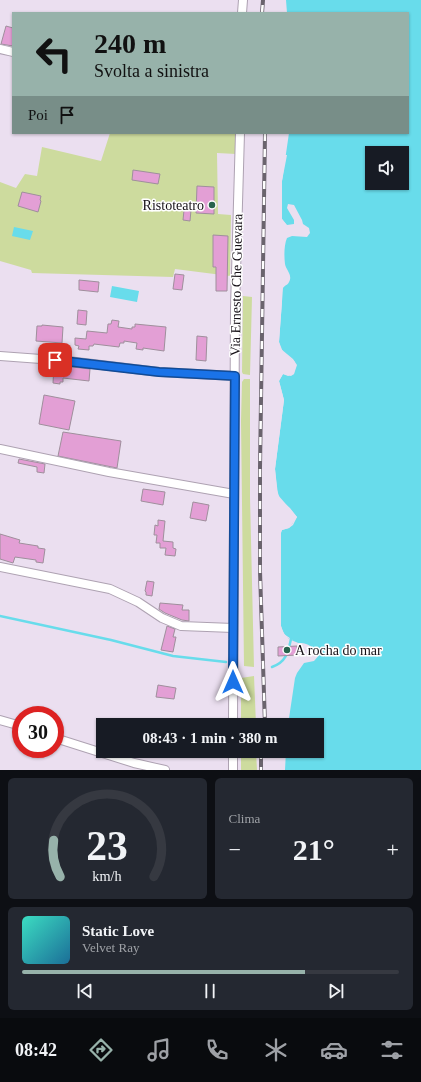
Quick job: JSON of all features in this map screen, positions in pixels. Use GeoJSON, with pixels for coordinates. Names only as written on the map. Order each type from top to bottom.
{"type":"FeatureCollection","features":[{"type":"Feature","properties":{"kind":"street"},"geometry":{"type":"LineString","coordinates":[[242,12],[243,0]]}},
{"type":"Feature","properties":{"kind":"street"},"geometry":{"type":"LineString","coordinates":[[0,49],[12,52]]}},
{"type":"Feature","properties":{"kind":"street","name":"Via Ernesto Che Guevara"},"geometry":{"type":"LineString","coordinates":[[233,718],[235,376],[240,134]]}},
{"type":"Feature","properties":{"kind":"street"},"geometry":{"type":"LineString","coordinates":[[0,356],[68,361],[159,372],[235,376]]}},
{"type":"Feature","properties":{"kind":"street"},"geometry":{"type":"LineString","coordinates":[[0,449],[108,472],[234,494]]}},
{"type":"Feature","properties":{"kind":"street"},"geometry":{"type":"LineString","coordinates":[[0,567],[110,589],[138,602],[162,618],[181,626],[233,628]]}},
{"type":"Feature","properties":{"kind":"street"},"geometry":{"type":"LineString","coordinates":[[0,720],[12,723]]}},
{"type":"Feature","properties":{"kind":"street"},"geometry":{"type":"LineString","coordinates":[[64,741],[134,763],[165,770]]}},
{"type":"Feature","properties":{"kind":"street"},"geometry":{"type":"LineString","coordinates":[[233,758],[233,770]]}},
{"type":"Feature","properties":{"kind":"green space"},"geometry":{"type":"Polygon","coordinates":[[[110,134],[236,134],[236,154],[217,153],[218,214],[231,215],[230,276],[175,269],[173,277],[32,273],[31,270],[0,261],[0,182],[16,188],[25,174],[37,176],[42,147],[101,161],[110,134]]]}},
{"type":"Feature","properties":{"kind":"green space"},"geometry":{"type":"Polygon","coordinates":[[[243,296],[252,297],[250,375],[243,374],[242,372],[243,296]]]}},
{"type":"Feature","properties":{"kind":"green space"},"geometry":{"type":"Polygon","coordinates":[[[244,379],[250,379],[250,497],[254,667],[244,666],[241,421],[242,382],[244,379]]]}},
{"type":"Feature","properties":{"kind":"green space"},"geometry":{"type":"Polygon","coordinates":[[[254,676],[256,718],[241,718],[241,678],[254,676]]]}},
{"type":"Feature","properties":{"kind":"green space"},"geometry":{"type":"Polygon","coordinates":[[[241,758],[256,758],[257,770],[241,770],[241,758]]]}},
{"type":"Feature","properties":{"kind":"water"},"geometry":{"type":"Polygon","coordinates":[[[286,0],[421,0],[421,770],[285,770],[286,758],[324,758],[324,718],[289,718],[297,673],[304,663],[314,661],[321,653],[320,650],[303,643],[297,643],[288,638],[283,632],[281,626],[281,532],[282,530],[289,528],[297,517],[280,499],[277,490],[275,469],[284,400],[279,381],[283,374],[288,376],[294,374],[295,362],[283,352],[279,342],[283,288],[289,283],[290,279],[290,275],[285,264],[284,251],[287,238],[292,236],[307,237],[310,233],[309,228],[303,224],[294,205],[288,204],[287,208],[294,220],[294,224],[287,225],[282,219],[282,181],[289,134],[409,134],[409,12],[287,12],[286,0]]]}},
{"type":"Feature","properties":{"kind":"water"},"geometry":{"type":"Polygon","coordinates":[[[14,227],[33,231],[30,240],[12,236],[14,227]]]}},
{"type":"Feature","properties":{"kind":"water"},"geometry":{"type":"Polygon","coordinates":[[[112,286],[139,291],[137,302],[110,297],[112,286]]]}},
{"type":"Feature","properties":{"kind":"pier"},"geometry":{"type":"Polygon","coordinates":[[[285,155],[287,155],[282,181],[281,212],[282,219],[288,227],[283,225],[280,220],[279,212],[280,181],[285,155]]]}},
{"type":"Feature","properties":{"kind":"pier"},"geometry":{"type":"Polygon","coordinates":[[[280,299],[282,301],[279,342],[281,349],[293,359],[297,365],[294,374],[291,376],[283,374],[279,381],[284,400],[275,469],[278,495],[297,517],[293,525],[282,530],[280,536],[281,626],[284,634],[294,641],[282,635],[279,626],[279,532],[281,528],[292,524],[295,517],[276,496],[273,469],[282,400],[277,381],[282,372],[290,374],[293,373],[294,365],[292,360],[280,351],[277,343],[280,299]]]}},
{"type":"Feature","properties":{"kind":"building"},"geometry":{"type":"Polygon","coordinates":[[[6,26],[12,28],[12,46],[1,44],[6,26]]]}},
{"type":"Feature","properties":{"kind":"building"},"geometry":{"type":"Polygon","coordinates":[[[133,170],[160,174],[158,184],[132,180],[133,170]]]}},
{"type":"Feature","properties":{"kind":"building"},"geometry":{"type":"Polygon","coordinates":[[[197,186],[214,187],[214,214],[196,213],[197,186]]]}},
{"type":"Feature","properties":{"kind":"building"},"geometry":{"type":"Polygon","coordinates":[[[22,192],[41,196],[38,212],[18,206],[22,192]]]}},
{"type":"Feature","properties":{"kind":"building"},"geometry":{"type":"Polygon","coordinates":[[[184,210],[191,210],[190,221],[183,220],[184,210]]]}},
{"type":"Feature","properties":{"kind":"building"},"geometry":{"type":"Polygon","coordinates":[[[213,235],[228,236],[227,291],[216,291],[216,267],[213,267],[213,235]]]}},
{"type":"Feature","properties":{"kind":"building"},"geometry":{"type":"Polygon","coordinates":[[[175,274],[184,275],[182,290],[173,289],[175,274]]]}},
{"type":"Feature","properties":{"kind":"building"},"geometry":{"type":"Polygon","coordinates":[[[79,280],[99,282],[98,292],[79,290],[79,280]]]}},
{"type":"Feature","properties":{"kind":"building"},"geometry":{"type":"Polygon","coordinates":[[[78,310],[87,311],[86,325],[77,324],[78,310]]]}},
{"type":"Feature","properties":{"kind":"building"},"geometry":{"type":"Polygon","coordinates":[[[112,320],[119,321],[118,327],[132,329],[132,327],[135,327],[135,324],[166,327],[164,351],[143,348],[143,350],[136,349],[137,343],[124,341],[124,343],[120,343],[119,347],[94,344],[93,346],[89,346],[89,350],[78,349],[79,346],[75,345],[75,338],[86,339],[87,331],[107,333],[108,324],[111,324],[112,320]]]}},
{"type":"Feature","properties":{"kind":"building"},"geometry":{"type":"Polygon","coordinates":[[[37,326],[63,327],[62,343],[36,341],[37,326]]]}},
{"type":"Feature","properties":{"kind":"building"},"geometry":{"type":"Polygon","coordinates":[[[197,336],[207,337],[206,361],[196,360],[197,336]]]}},
{"type":"Feature","properties":{"kind":"building"},"geometry":{"type":"Polygon","coordinates":[[[54,365],[90,369],[89,381],[63,378],[63,382],[60,382],[60,384],[53,383],[54,365]]]}},
{"type":"Feature","properties":{"kind":"building"},"geometry":{"type":"Polygon","coordinates":[[[44,395],[75,401],[69,430],[39,424],[44,395]]]}},
{"type":"Feature","properties":{"kind":"building"},"geometry":{"type":"Polygon","coordinates":[[[63,432],[121,441],[117,468],[58,456],[63,432]]]}},
{"type":"Feature","properties":{"kind":"building"},"geometry":{"type":"Polygon","coordinates":[[[19,459],[45,464],[44,473],[37,472],[37,467],[18,463],[19,459]]]}},
{"type":"Feature","properties":{"kind":"building"},"geometry":{"type":"Polygon","coordinates":[[[143,489],[165,492],[163,505],[141,501],[143,489]]]}},
{"type":"Feature","properties":{"kind":"building"},"geometry":{"type":"Polygon","coordinates":[[[193,502],[209,505],[206,521],[190,518],[193,502]]]}},
{"type":"Feature","properties":{"kind":"building"},"geometry":{"type":"Polygon","coordinates":[[[158,520],[165,521],[163,541],[173,542],[173,548],[176,549],[175,556],[165,555],[166,548],[160,548],[160,543],[156,543],[157,535],[154,535],[155,525],[158,526],[158,520]]]}},
{"type":"Feature","properties":{"kind":"building"},"geometry":{"type":"Polygon","coordinates":[[[0,534],[20,540],[19,543],[38,546],[38,548],[45,549],[43,563],[36,562],[36,560],[15,557],[13,563],[0,559],[0,534]]]}},
{"type":"Feature","properties":{"kind":"building"},"geometry":{"type":"Polygon","coordinates":[[[147,581],[154,582],[152,596],[146,595],[145,591],[147,581]]]}},
{"type":"Feature","properties":{"kind":"building"},"geometry":{"type":"Polygon","coordinates":[[[160,603],[183,605],[182,610],[189,610],[189,621],[182,620],[165,613],[159,609],[160,603]]]}},
{"type":"Feature","properties":{"kind":"building"},"geometry":{"type":"Polygon","coordinates":[[[167,626],[175,629],[173,637],[176,637],[173,652],[161,650],[167,626]]]}},
{"type":"Feature","properties":{"kind":"building"},"geometry":{"type":"Polygon","coordinates":[[[297,646],[297,655],[278,656],[278,647],[297,646]]]}},
{"type":"Feature","properties":{"kind":"building"},"geometry":{"type":"Polygon","coordinates":[[[158,685],[176,688],[174,699],[156,697],[158,685]]]}},
{"type":"Feature","properties":{"kind":"waterway"},"geometry":{"type":"LineString","coordinates":[[0,616],[111,640],[173,656],[226,662]]}},
{"type":"Feature","properties":{"kind":"waterway"},"geometry":{"type":"LineString","coordinates":[[272,667],[277,665],[286,656],[291,639]]}},
{"type":"Feature","properties":{"kind":"railway"},"geometry":{"type":"LineString","coordinates":[[262,12],[263,0]]}},
{"type":"Feature","properties":{"kind":"railway"},"geometry":{"type":"LineString","coordinates":[[265,134],[260,468],[260,571],[265,718]]}},
{"type":"Feature","properties":{"kind":"railway"},"geometry":{"type":"LineString","coordinates":[[261,758],[261,770]]}},
{"type":"Feature","properties":{"kind":"place","name":"Ristoteatro"},"geometry":{"type":"Point","coordinates":[212,205]}},
{"type":"Feature","properties":{"kind":"place","name":"A rocha do mar"},"geometry":{"type":"Point","coordinates":[287,650]}},
{"type":"Feature","properties":{"kind":"route"},"geometry":{"type":"LineString","coordinates":[[55,360],[159,372],[235,376],[233,682]]}}]}
